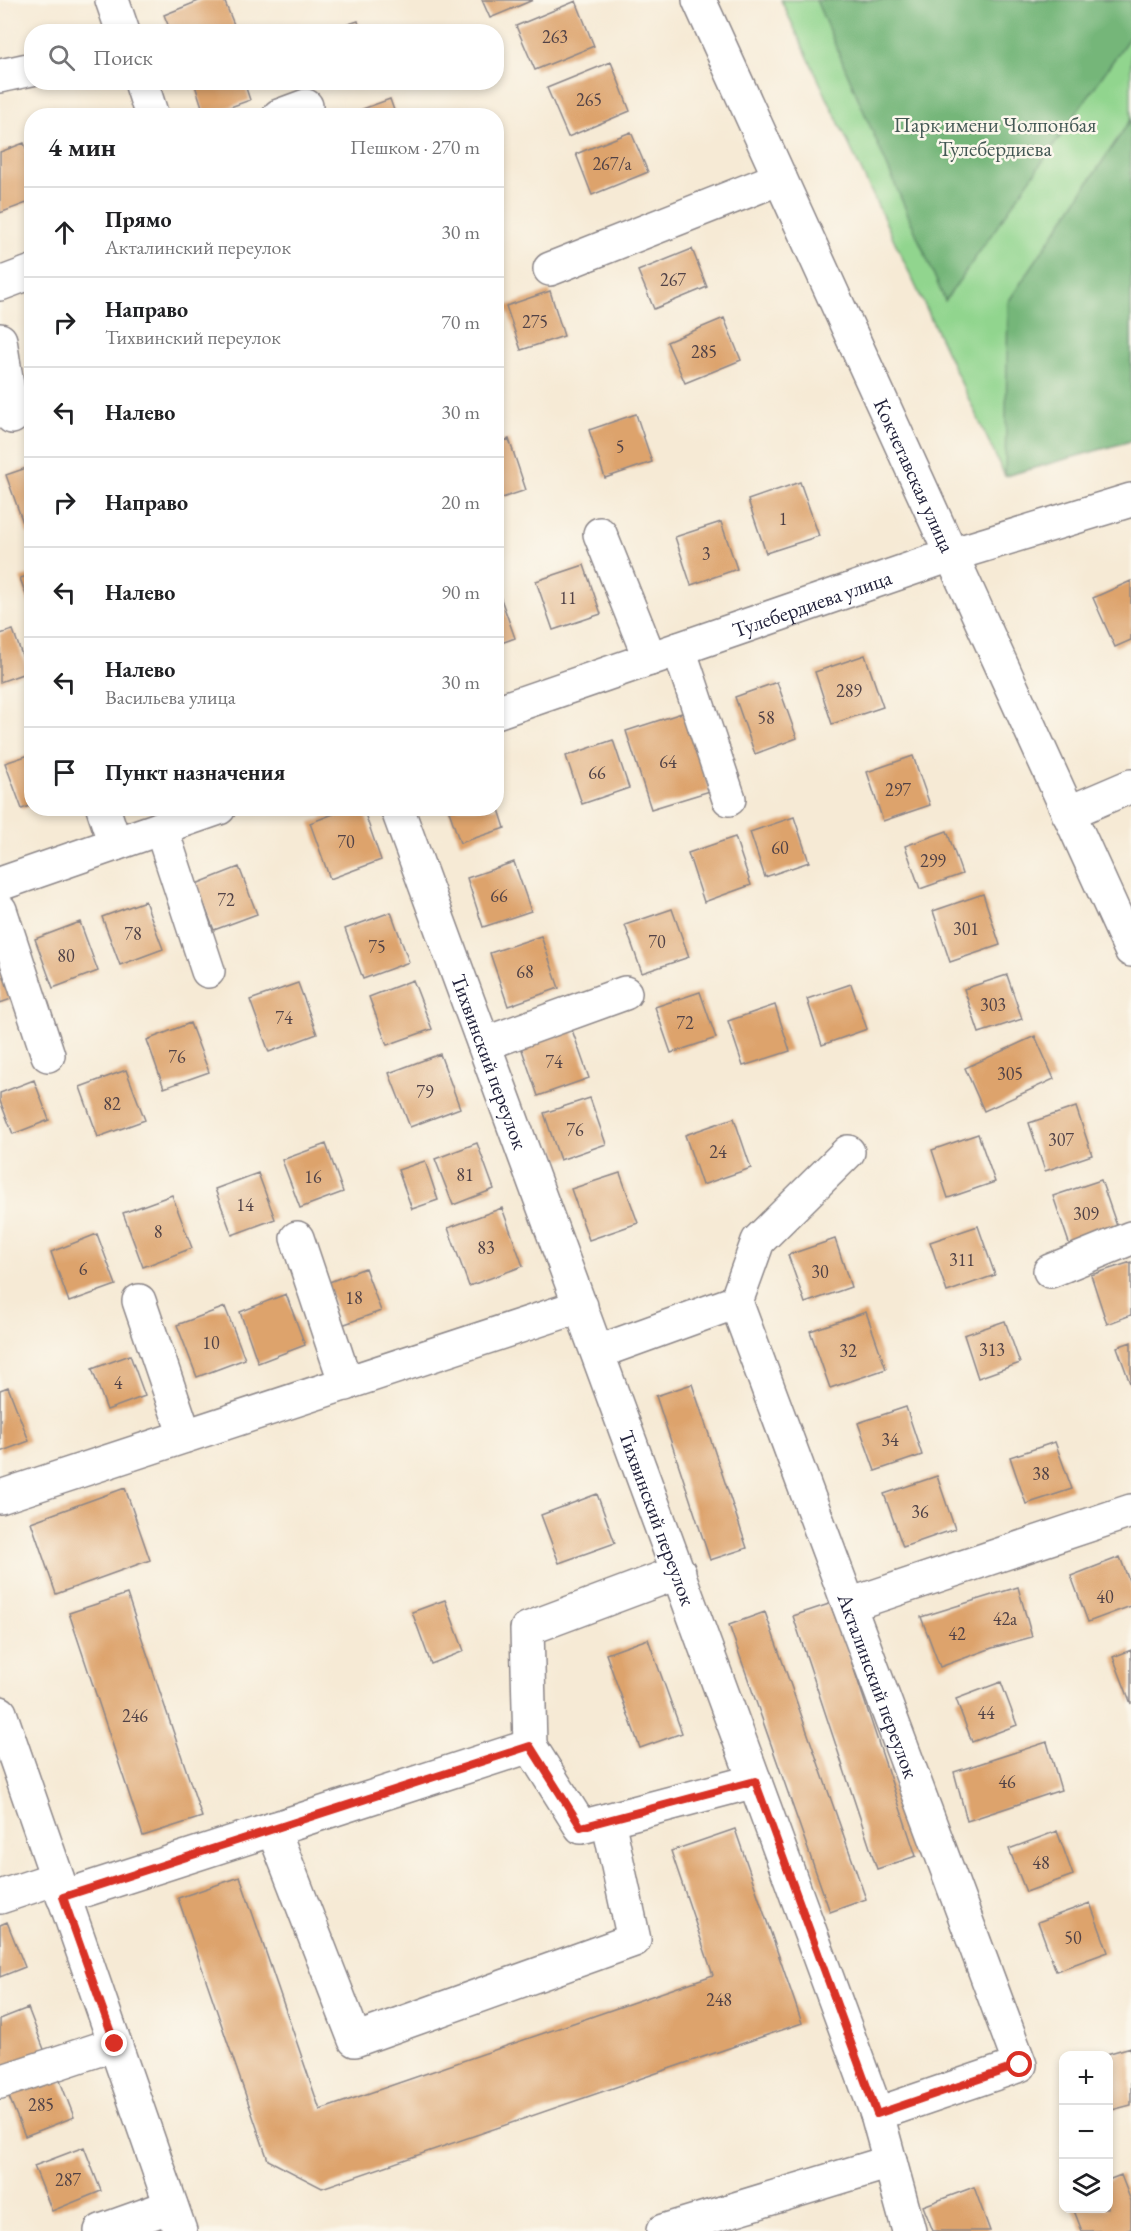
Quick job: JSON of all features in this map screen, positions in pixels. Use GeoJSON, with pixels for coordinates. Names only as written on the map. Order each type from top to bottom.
{"type":"FeatureCollection","features":[{"type":"Feature","properties":{"kind":"street"},"geometry":{"type":"LineString","coordinates":[[112,0],[120,24]]}},
{"type":"Feature","properties":{"kind":"street","name":"Кокчетавская улица"},"geometry":{"type":"LineString","coordinates":[[699,0],[1131,950]]}},
{"type":"Feature","properties":{"kind":"street"},"geometry":{"type":"LineString","coordinates":[[0,76],[24,71]]}},
{"type":"Feature","properties":{"kind":"street"},"geometry":{"type":"LineString","coordinates":[[144,90],[149,108]]}},
{"type":"Feature","properties":{"kind":"street"},"geometry":{"type":"LineString","coordinates":[[550,269],[780,178]]}},
{"type":"Feature","properties":{"kind":"street"},"geometry":{"type":"LineString","coordinates":[[0,284],[24,275]]}},
{"type":"Feature","properties":{"kind":"street"},"geometry":{"type":"LineString","coordinates":[[0,340],[12,417]]}},
{"type":"Feature","properties":{"kind":"street","name":"Тулебердиева улица"},"geometry":{"type":"LineString","coordinates":[[504,709],[951,555],[1131,500]]}},
{"type":"Feature","properties":{"kind":"street"},"geometry":{"type":"LineString","coordinates":[[600,534],[664,654],[729,799]]}},
{"type":"Feature","properties":{"kind":"street"},"geometry":{"type":"LineString","coordinates":[[1068,813],[1131,786]]}},
{"type":"Feature","properties":{"kind":"street"},"geometry":{"type":"LineString","coordinates":[[106,816],[115,844]]}},
{"type":"Feature","properties":{"kind":"street"},"geometry":{"type":"LineString","coordinates":[[0,884],[196,816]]}},
{"type":"Feature","properties":{"kind":"street","name":"Тихвинский переулок"},"geometry":{"type":"LineString","coordinates":[[400,816],[877,2114],[909,2231]]}},
{"type":"Feature","properties":{"kind":"street"},"geometry":{"type":"LineString","coordinates":[[161,828],[208,971]]}},
{"type":"Feature","properties":{"kind":"street"},"geometry":{"type":"LineString","coordinates":[[0,910],[48,1055]]}},
{"type":"Feature","properties":{"kind":"street"},"geometry":{"type":"LineString","coordinates":[[484,1044],[625,993]]}},
{"type":"Feature","properties":{"kind":"street"},"geometry":{"type":"LineString","coordinates":[[598,1352],[736,1302],[758,1241],[848,1152]]}},
{"type":"Feature","properties":{"kind":"street"},"geometry":{"type":"LineString","coordinates":[[297,1238],[346,1384]]}},
{"type":"Feature","properties":{"kind":"street"},"geometry":{"type":"LineString","coordinates":[[1050,1272],[1131,1238]]}},
{"type":"Feature","properties":{"kind":"street"},"geometry":{"type":"LineString","coordinates":[[139,1301],[185,1436]]}},
{"type":"Feature","properties":{"kind":"street","name":"Акталинский переулок"},"geometry":{"type":"LineString","coordinates":[[736,1302],[1020,2065],[877,2114]]}},
{"type":"Feature","properties":{"kind":"street"},"geometry":{"type":"LineString","coordinates":[[0,1497],[581,1306]]}},
{"type":"Feature","properties":{"kind":"street"},"geometry":{"type":"LineString","coordinates":[[849,1605],[1131,1511]]}},
{"type":"Feature","properties":{"kind":"street"},"geometry":{"type":"LineString","coordinates":[[679,1572],[527,1629],[530,1746],[581,1827],[755,1781]]}},
{"type":"Feature","properties":{"kind":"street"},"geometry":{"type":"LineString","coordinates":[[0,1713],[175,2218],[101,2231]]}},
{"type":"Feature","properties":{"kind":"street"},"geometry":{"type":"LineString","coordinates":[[0,1897],[60,1888],[273,1829],[530,1746]]}},
{"type":"Feature","properties":{"kind":"street"},"geometry":{"type":"LineString","coordinates":[[273,1829],[355,2040],[634,1940],[608,1820]]}},
{"type":"Feature","properties":{"kind":"street"},"geometry":{"type":"LineString","coordinates":[[0,2082],[115,2044]]}},
{"type":"Feature","properties":{"kind":"street"},"geometry":{"type":"LineString","coordinates":[[663,2231],[890,2162]]}},
{"type":"Feature","properties":{"kind":"green space","name":"Парк имени Чолпонбая Тулебердиева"},"geometry":{"type":"Polygon","coordinates":[[[781,0],[1131,0],[1131,441],[1005,476],[781,0]]]}},
{"type":"Feature","properties":{"kind":"green space"},"geometry":{"type":"Polygon","coordinates":[[[816,0],[1131,0],[1131,35],[945,301],[816,0]]]}},
{"type":"Feature","properties":{"kind":"green space"},"geometry":{"type":"Polygon","coordinates":[[[1131,119],[1131,441],[1005,476],[1008,302],[1131,119]]]}},
{"type":"Feature","properties":{"kind":"building"},"geometry":{"type":"Polygon","coordinates":[[[201,0],[224,0],[234,24],[168,24],[164,15],[201,0]]]}},
{"type":"Feature","properties":{"kind":"building"},"geometry":{"type":"Polygon","coordinates":[[[482,0],[533,0],[490,18],[482,0]]]}},
{"type":"Feature","properties":{"kind":"building"},"geometry":{"type":"Polygon","coordinates":[[[576,1],[594,46],[535,70],[516,26],[576,1]]]}},
{"type":"Feature","properties":{"kind":"building"},"geometry":{"type":"Polygon","coordinates":[[[611,62],[630,111],[568,137],[547,88],[611,62]]]}},
{"type":"Feature","properties":{"kind":"building"},"geometry":{"type":"Polygon","coordinates":[[[197,90],[247,90],[250,100],[228,108],[202,108],[197,90]]]}},
{"type":"Feature","properties":{"kind":"building"},"geometry":{"type":"Polygon","coordinates":[[[390,99],[393,108],[365,108],[390,99]]]}},
{"type":"Feature","properties":{"kind":"building"},"geometry":{"type":"Polygon","coordinates":[[[631,132],[648,172],[592,195],[576,154],[631,132]]]}},
{"type":"Feature","properties":{"kind":"building"},"geometry":{"type":"Polygon","coordinates":[[[24,143],[24,204],[0,213],[0,152],[24,143]]]}},
{"type":"Feature","properties":{"kind":"building"},"geometry":{"type":"Polygon","coordinates":[[[692,249],[707,287],[654,309],[638,271],[692,249]]]}},
{"type":"Feature","properties":{"kind":"building"},"geometry":{"type":"Polygon","coordinates":[[[550,291],[564,336],[521,350],[506,306],[550,291]]]}},
{"type":"Feature","properties":{"kind":"building"},"geometry":{"type":"Polygon","coordinates":[[[724,318],[741,360],[685,383],[667,342],[724,318]]]}},
{"type":"Feature","properties":{"kind":"building"},"geometry":{"type":"Polygon","coordinates":[[[636,414],[652,462],[605,478],[589,430],[636,414]]]}},
{"type":"Feature","properties":{"kind":"building"},"geometry":{"type":"Polygon","coordinates":[[[509,439],[526,490],[504,497],[504,441],[509,439]]]}},
{"type":"Feature","properties":{"kind":"building"},"geometry":{"type":"Polygon","coordinates":[[[24,469],[24,526],[6,475],[24,469]]]}},
{"type":"Feature","properties":{"kind":"building"},"geometry":{"type":"Polygon","coordinates":[[[800,482],[819,536],[766,553],[748,500],[800,482]]]}},
{"type":"Feature","properties":{"kind":"building"},"geometry":{"type":"Polygon","coordinates":[[[721,522],[737,569],[691,585],[675,537],[721,522]]]}},
{"type":"Feature","properties":{"kind":"building"},"geometry":{"type":"Polygon","coordinates":[[[584,565],[601,614],[553,630],[536,581],[584,565]]]}},
{"type":"Feature","properties":{"kind":"building"},"geometry":{"type":"Polygon","coordinates":[[[24,577],[24,589],[20,578],[24,577]]]}},
{"type":"Feature","properties":{"kind":"building"},"geometry":{"type":"Polygon","coordinates":[[[1131,581],[1131,640],[1115,647],[1093,598],[1131,581]]]}},
{"type":"Feature","properties":{"kind":"building"},"geometry":{"type":"Polygon","coordinates":[[[504,607],[515,638],[504,642],[504,607]]]}},
{"type":"Feature","properties":{"kind":"building"},"geometry":{"type":"Polygon","coordinates":[[[13,630],[24,661],[24,673],[0,682],[0,634],[13,630]]]}},
{"type":"Feature","properties":{"kind":"building"},"geometry":{"type":"Polygon","coordinates":[[[865,655],[883,707],[832,724],[815,672],[865,655]]]}},
{"type":"Feature","properties":{"kind":"building"},"geometry":{"type":"Polygon","coordinates":[[[777,682],[797,738],[755,754],[735,697],[777,682]]]}},
{"type":"Feature","properties":{"kind":"building"},"geometry":{"type":"Polygon","coordinates":[[[685,712],[710,791],[651,809],[626,731],[685,712]]]}},
{"type":"Feature","properties":{"kind":"building"},"geometry":{"type":"Polygon","coordinates":[[[613,740],[629,788],[582,804],[566,756],[613,740]]]}},
{"type":"Feature","properties":{"kind":"building"},"geometry":{"type":"Polygon","coordinates":[[[913,756],[930,805],[883,821],[867,772],[913,756]]]}},
{"type":"Feature","properties":{"kind":"building"},"geometry":{"type":"Polygon","coordinates":[[[24,757],[24,808],[22,809],[5,763],[24,757]]]}},
{"type":"Feature","properties":{"kind":"building"},"geometry":{"type":"Polygon","coordinates":[[[328,816],[366,816],[381,860],[330,879],[310,823],[328,816]]]}},
{"type":"Feature","properties":{"kind":"building"},"geometry":{"type":"Polygon","coordinates":[[[451,816],[501,816],[505,828],[460,843],[451,816]]]}},
{"type":"Feature","properties":{"kind":"building"},"geometry":{"type":"Polygon","coordinates":[[[794,817],[809,862],[765,877],[750,832],[794,817]]]}},
{"type":"Feature","properties":{"kind":"building"},"geometry":{"type":"Polygon","coordinates":[[[947,831],[962,874],[920,889],[905,846],[947,831]]]}},
{"type":"Feature","properties":{"kind":"building"},"geometry":{"type":"Polygon","coordinates":[[[735,837],[751,885],[704,902],[688,853],[735,837]]]}},
{"type":"Feature","properties":{"kind":"building"},"geometry":{"type":"Polygon","coordinates":[[[514,862],[531,911],[483,927],[467,878],[514,862]]]}},
{"type":"Feature","properties":{"kind":"building"},"geometry":{"type":"Polygon","coordinates":[[[239,867],[257,914],[214,930],[196,884],[239,867]]]}},
{"type":"Feature","properties":{"kind":"building"},"geometry":{"type":"Polygon","coordinates":[[[983,894],[1000,945],[950,962],[933,911],[983,894]]]}},
{"type":"Feature","properties":{"kind":"building"},"geometry":{"type":"Polygon","coordinates":[[[145,901],[163,949],[120,965],[102,917],[145,901]]]}},
{"type":"Feature","properties":{"kind":"building"},"geometry":{"type":"Polygon","coordinates":[[[672,909],[689,957],[642,973],[625,925],[672,909]]]}},
{"type":"Feature","properties":{"kind":"building"},"geometry":{"type":"Polygon","coordinates":[[[391,912],[409,962],[363,979],[345,929],[391,912]]]}},
{"type":"Feature","properties":{"kind":"building"},"geometry":{"type":"Polygon","coordinates":[[[80,922],[98,971],[53,988],[35,939],[80,922]]]}},
{"type":"Feature","properties":{"kind":"building"},"geometry":{"type":"Polygon","coordinates":[[[541,936],[559,988],[508,1006],[490,953],[541,936]]]}},
{"type":"Feature","properties":{"kind":"building"},"geometry":{"type":"Polygon","coordinates":[[[0,962],[14,998],[0,1003],[0,962]]]}},
{"type":"Feature","properties":{"kind":"building"},"geometry":{"type":"Polygon","coordinates":[[[1007,975],[1022,1019],[979,1033],[964,989],[1007,975]]]}},
{"type":"Feature","properties":{"kind":"building"},"geometry":{"type":"Polygon","coordinates":[[[413,980],[432,1029],[387,1045],[369,997],[413,980]]]}},
{"type":"Feature","properties":{"kind":"building"},"geometry":{"type":"Polygon","coordinates":[[[298,983],[317,1034],[269,1052],[250,1000],[298,983]]]}},
{"type":"Feature","properties":{"kind":"building"},"geometry":{"type":"Polygon","coordinates":[[[851,984],[867,1029],[822,1045],[807,999],[851,984]]]}},
{"type":"Feature","properties":{"kind":"building"},"geometry":{"type":"Polygon","coordinates":[[[700,992],[716,1038],[671,1053],[655,1007],[700,992]]]}},
{"type":"Feature","properties":{"kind":"building"},"geometry":{"type":"Polygon","coordinates":[[[775,1005],[790,1051],[743,1066],[728,1021],[775,1005]]]}},
{"type":"Feature","properties":{"kind":"building"},"geometry":{"type":"Polygon","coordinates":[[[190,1023],[209,1072],[164,1088],[147,1040],[190,1023]]]}},
{"type":"Feature","properties":{"kind":"building"},"geometry":{"type":"Polygon","coordinates":[[[571,1027],[589,1078],[538,1096],[520,1044],[571,1027]]]}},
{"type":"Feature","properties":{"kind":"building"},"geometry":{"type":"Polygon","coordinates":[[[1035,1036],[1054,1079],[984,1111],[965,1068],[1035,1036]]]}},
{"type":"Feature","properties":{"kind":"building"},"geometry":{"type":"Polygon","coordinates":[[[440,1054],[460,1108],[410,1127],[389,1073],[440,1054]]]}},
{"type":"Feature","properties":{"kind":"building"},"geometry":{"type":"Polygon","coordinates":[[[126,1070],[145,1120],[98,1137],[80,1087],[126,1070]]]}},
{"type":"Feature","properties":{"kind":"building"},"geometry":{"type":"Polygon","coordinates":[[[34,1080],[49,1120],[13,1134],[0,1101],[0,1093],[34,1080]]]}},
{"type":"Feature","properties":{"kind":"building"},"geometry":{"type":"Polygon","coordinates":[[[590,1098],[606,1144],[560,1160],[544,1113],[590,1098]]]}},
{"type":"Feature","properties":{"kind":"building"},"geometry":{"type":"Polygon","coordinates":[[[1076,1107],[1092,1155],[1045,1171],[1029,1123],[1076,1107]]]}},
{"type":"Feature","properties":{"kind":"building"},"geometry":{"type":"Polygon","coordinates":[[[734,1118],[751,1168],[702,1185],[685,1135],[734,1118]]]}},
{"type":"Feature","properties":{"kind":"building"},"geometry":{"type":"Polygon","coordinates":[[[978,1134],[995,1182],[948,1198],[932,1150],[978,1134]]]}},
{"type":"Feature","properties":{"kind":"building"},"geometry":{"type":"Polygon","coordinates":[[[477,1143],[494,1189],[453,1205],[435,1159],[477,1143]]]}},
{"type":"Feature","properties":{"kind":"building"},"geometry":{"type":"Polygon","coordinates":[[[326,1144],[343,1192],[300,1208],[282,1160],[326,1144]]]}},
{"type":"Feature","properties":{"kind":"building"},"geometry":{"type":"Polygon","coordinates":[[[425,1161],[438,1200],[412,1209],[398,1170],[425,1161]]]}},
{"type":"Feature","properties":{"kind":"building"},"geometry":{"type":"Polygon","coordinates":[[[258,1173],[275,1219],[232,1235],[215,1189],[258,1173]]]}},
{"type":"Feature","properties":{"kind":"building"},"geometry":{"type":"Polygon","coordinates":[[[620,1173],[638,1223],[589,1240],[571,1189],[620,1173]]]}},
{"type":"Feature","properties":{"kind":"building"},"geometry":{"type":"Polygon","coordinates":[[[1101,1180],[1118,1229],[1070,1246],[1053,1196],[1101,1180]]]}},
{"type":"Feature","properties":{"kind":"building"},"geometry":{"type":"Polygon","coordinates":[[[172,1195],[192,1248],[143,1267],[123,1213],[172,1195]]]}},
{"type":"Feature","properties":{"kind":"building"},"geometry":{"type":"Polygon","coordinates":[[[502,1208],[523,1266],[469,1286],[448,1228],[502,1208]]]}},
{"type":"Feature","properties":{"kind":"building"},"geometry":{"type":"Polygon","coordinates":[[[978,1226],[995,1275],[947,1292],[930,1242],[978,1226]]]}},
{"type":"Feature","properties":{"kind":"building"},"geometry":{"type":"Polygon","coordinates":[[[97,1234],[116,1285],[69,1302],[51,1252],[97,1234]]]}},
{"type":"Feature","properties":{"kind":"building"},"geometry":{"type":"Polygon","coordinates":[[[835,1239],[851,1287],[805,1303],[788,1255],[835,1239]]]}},
{"type":"Feature","properties":{"kind":"building"},"geometry":{"type":"Polygon","coordinates":[[[1131,1262],[1131,1315],[1107,1324],[1091,1275],[1131,1262]]]}},
{"type":"Feature","properties":{"kind":"building"},"geometry":{"type":"Polygon","coordinates":[[[365,1268],[381,1311],[342,1325],[327,1283],[365,1268]]]}},
{"type":"Feature","properties":{"kind":"building"},"geometry":{"type":"Polygon","coordinates":[[[286,1294],[305,1345],[258,1363],[240,1312],[286,1294]]]}},
{"type":"Feature","properties":{"kind":"building"},"geometry":{"type":"Polygon","coordinates":[[[225,1307],[245,1359],[197,1377],[177,1325],[225,1307]]]}},
{"type":"Feature","properties":{"kind":"building"},"geometry":{"type":"Polygon","coordinates":[[[866,1312],[886,1369],[830,1388],[810,1331],[866,1312]]]}},
{"type":"Feature","properties":{"kind":"building"},"geometry":{"type":"Polygon","coordinates":[[[1005,1321],[1020,1363],[978,1378],[964,1335],[1005,1321]]]}},
{"type":"Feature","properties":{"kind":"building"},"geometry":{"type":"Polygon","coordinates":[[[1131,1342],[1131,1386],[1117,1347],[1131,1342]]]}},
{"type":"Feature","properties":{"kind":"building"},"geometry":{"type":"Polygon","coordinates":[[[130,1355],[145,1396],[107,1410],[92,1369],[130,1355]]]}},
{"type":"Feature","properties":{"kind":"building"},"geometry":{"type":"Polygon","coordinates":[[[692,1384],[747,1548],[710,1560],[656,1396],[692,1384]]]}},
{"type":"Feature","properties":{"kind":"building"},"geometry":{"type":"Polygon","coordinates":[[[8,1387],[29,1441],[0,1452],[0,1390],[8,1387]]]}},
{"type":"Feature","properties":{"kind":"building"},"geometry":{"type":"Polygon","coordinates":[[[906,1407],[922,1455],[875,1471],[858,1423],[906,1407]]]}},
{"type":"Feature","properties":{"kind":"building"},"geometry":{"type":"Polygon","coordinates":[[[1055,1442],[1072,1489],[1026,1504],[1010,1457],[1055,1442]]]}},
{"type":"Feature","properties":{"kind":"building"},"geometry":{"type":"Polygon","coordinates":[[[937,1476],[955,1529],[903,1547],[884,1494],[937,1476]]]}},
{"type":"Feature","properties":{"kind":"building"},"geometry":{"type":"Polygon","coordinates":[[[125,1488],[150,1560],[56,1594],[31,1522],[125,1488]]]}},
{"type":"Feature","properties":{"kind":"building"},"geometry":{"type":"Polygon","coordinates":[[[597,1494],[615,1543],[559,1563],[541,1515],[597,1494]]]}},
{"type":"Feature","properties":{"kind":"building"},"geometry":{"type":"Polygon","coordinates":[[[1120,1557],[1131,1586],[1131,1606],[1088,1622],[1071,1576],[1120,1557]]]}},
{"type":"Feature","properties":{"kind":"building"},"geometry":{"type":"Polygon","coordinates":[[[1018,1587],[1032,1637],[992,1648],[940,1667],[921,1617],[1018,1587]]]}},
{"type":"Feature","properties":{"kind":"building"},"geometry":{"type":"Polygon","coordinates":[[[127,1594],[202,1817],[143,1836],[69,1613],[127,1594]]]}},
{"type":"Feature","properties":{"kind":"building"},"geometry":{"type":"Polygon","coordinates":[[[445,1600],[464,1651],[431,1664],[412,1612],[445,1600]]]}},
{"type":"Feature","properties":{"kind":"building"},"geometry":{"type":"Polygon","coordinates":[[[832,1603],[916,1856],[877,1869],[793,1616],[832,1603]]]}},
{"type":"Feature","properties":{"kind":"building"},"geometry":{"type":"Polygon","coordinates":[[[765,1612],[866,1899],[830,1912],[729,1625],[765,1612]]]}},
{"type":"Feature","properties":{"kind":"building"},"geometry":{"type":"Polygon","coordinates":[[[648,1639],[682,1733],[640,1748],[606,1654],[648,1639]]]}},
{"type":"Feature","properties":{"kind":"building"},"geometry":{"type":"Polygon","coordinates":[[[1131,1650],[1131,1704],[1113,1657],[1131,1650]]]}},
{"type":"Feature","properties":{"kind":"building"},"geometry":{"type":"Polygon","coordinates":[[[1001,1682],[1017,1725],[972,1742],[956,1699],[1001,1682]]]}},
{"type":"Feature","properties":{"kind":"building"},"geometry":{"type":"Polygon","coordinates":[[[1047,1742],[1061,1790],[967,1821],[954,1772],[1047,1742]]]}},
{"type":"Feature","properties":{"kind":"building"},"geometry":{"type":"Polygon","coordinates":[[[735,1829],[802,2023],[322,2188],[268,2160],[178,1898],[240,1877],[320,2110],[713,1975],[671,1851],[735,1829]]]}},
{"type":"Feature","properties":{"kind":"building"},"geometry":{"type":"Polygon","coordinates":[[[1057,1831],[1073,1875],[1026,1892],[1009,1849],[1057,1831]]]}},
{"type":"Feature","properties":{"kind":"building"},"geometry":{"type":"Polygon","coordinates":[[[1090,1903],[1108,1952],[1056,1971],[1038,1922],[1090,1903]]]}},
{"type":"Feature","properties":{"kind":"building"},"geometry":{"type":"Polygon","coordinates":[[[7,1922],[25,1967],[0,1977],[0,1925],[7,1922]]]}},
{"type":"Feature","properties":{"kind":"building"},"geometry":{"type":"Polygon","coordinates":[[[28,2008],[45,2052],[0,2069],[0,2019],[28,2008]]]}},
{"type":"Feature","properties":{"kind":"building"},"geometry":{"type":"Polygon","coordinates":[[[1131,2047],[1131,2105],[1113,2110],[1113,2105],[1113,2052],[1131,2047]]]}},
{"type":"Feature","properties":{"kind":"building"},"geometry":{"type":"Polygon","coordinates":[[[57,2073],[74,2117],[25,2136],[7,2092],[57,2073]]]}},
{"type":"Feature","properties":{"kind":"building"},"geometry":{"type":"Polygon","coordinates":[[[84,2147],[101,2191],[52,2211],[34,2166],[84,2147]]]}},
{"type":"Feature","properties":{"kind":"building"},"geometry":{"type":"Polygon","coordinates":[[[1121,2175],[1131,2201],[1131,2229],[1082,2231],[1075,2213],[1113,2213],[1113,2178],[1121,2175]]]}},
{"type":"Feature","properties":{"kind":"building"},"geometry":{"type":"Polygon","coordinates":[[[974,2187],[990,2231],[933,2231],[923,2206],[974,2187]]]}},
{"type":"Feature","properties":{"kind":"route"},"geometry":{"type":"LineString","coordinates":[[115,2044],[63,1897],[530,1746],[581,1827],[755,1781],[877,2114],[1020,2065]]}}]}
